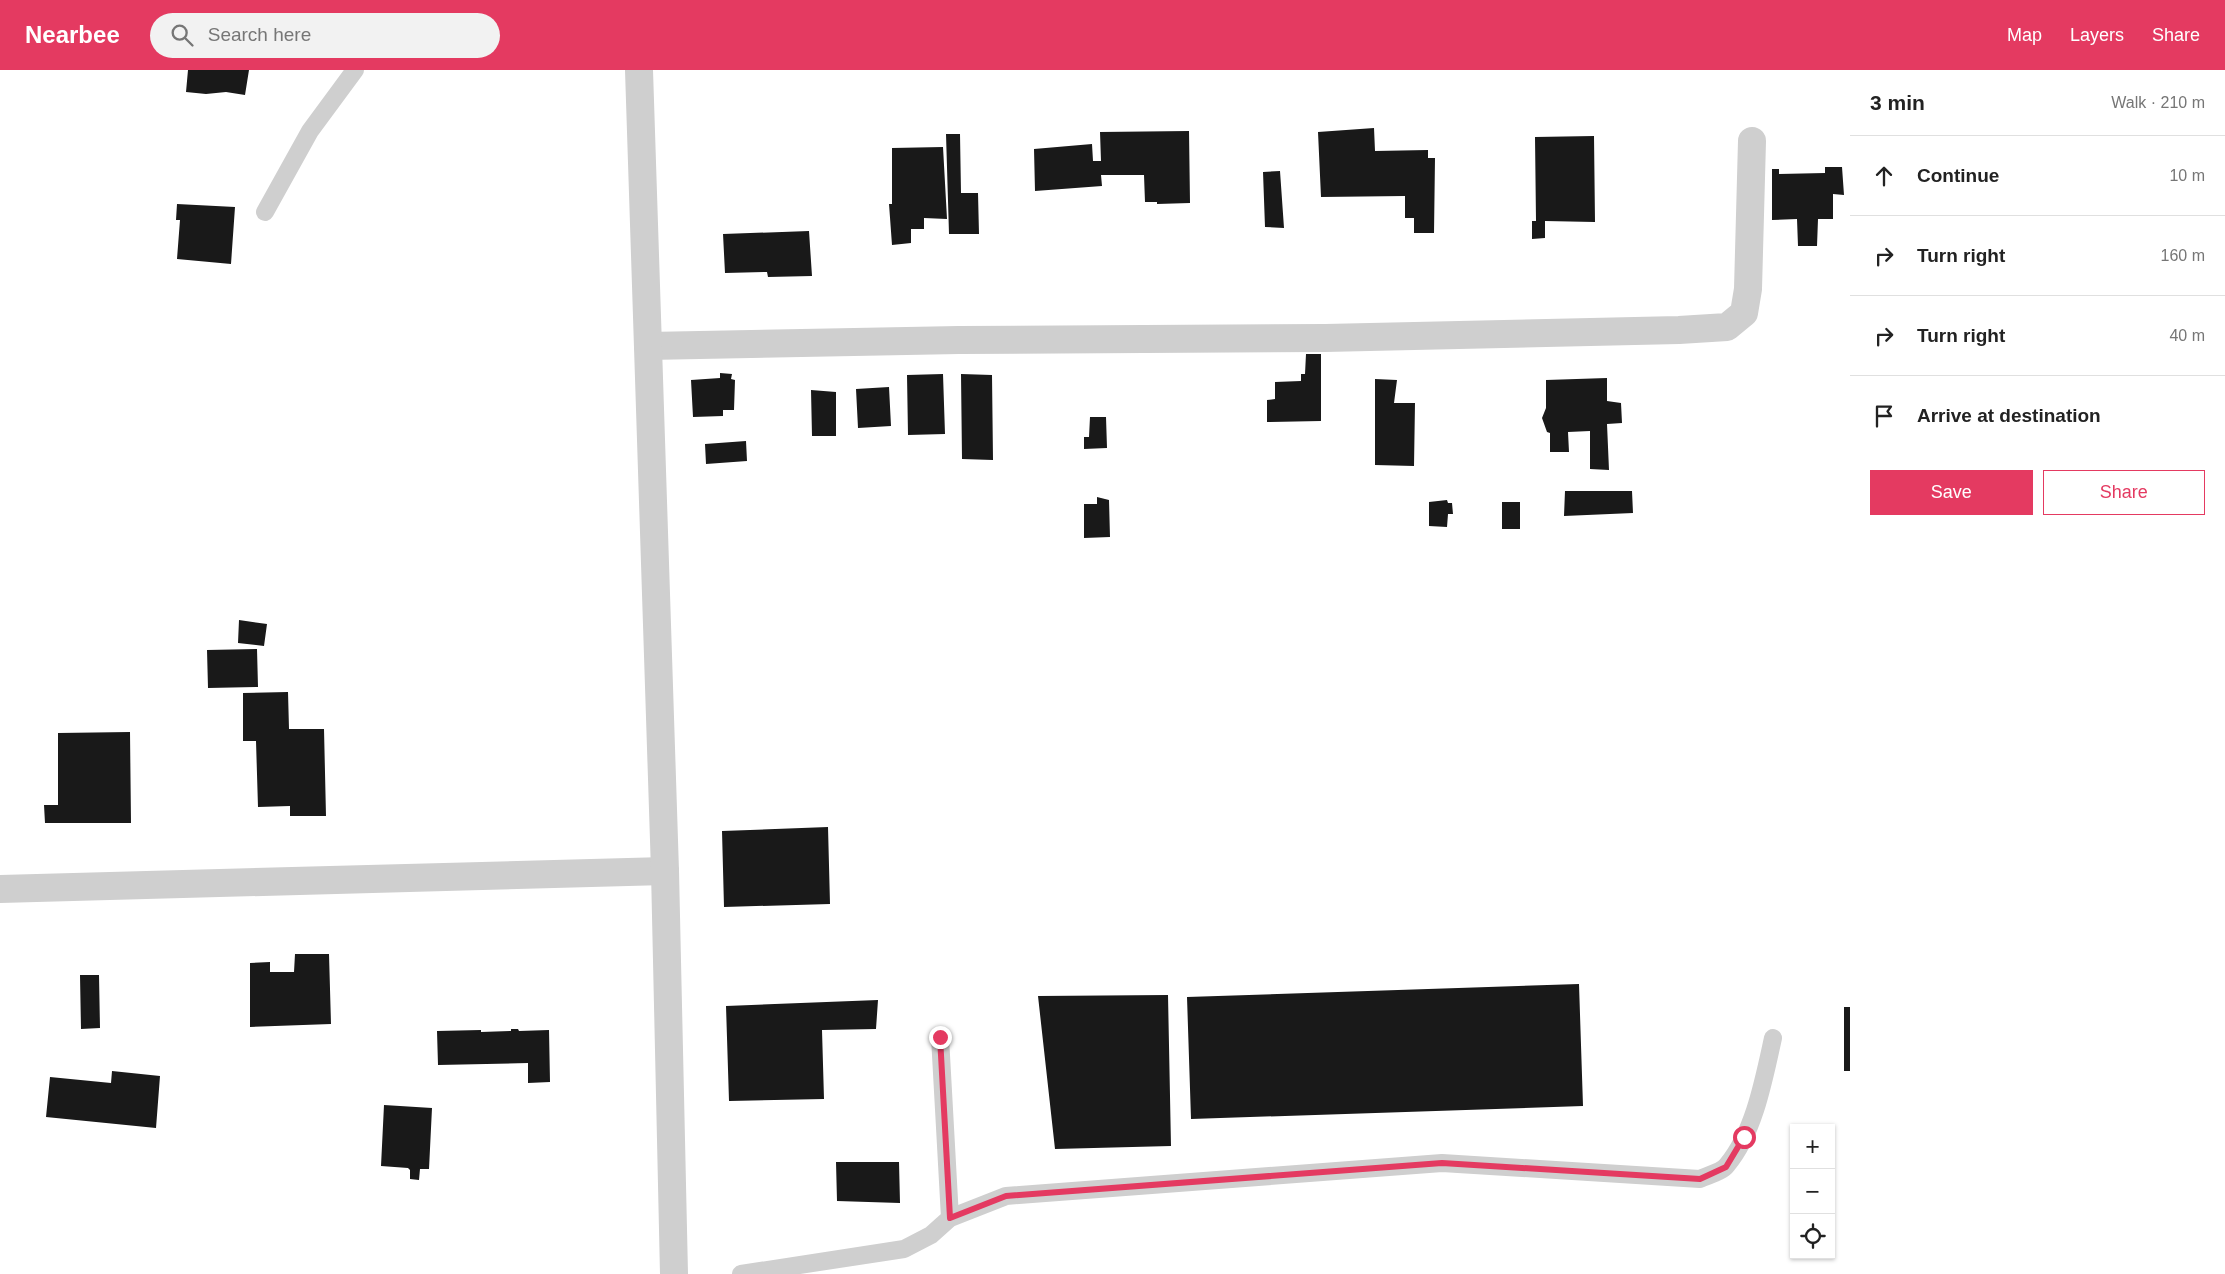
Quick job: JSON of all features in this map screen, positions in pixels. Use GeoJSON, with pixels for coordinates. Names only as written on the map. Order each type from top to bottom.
{"type":"FeatureCollection","features":[{"type":"Feature","properties":{"kind":"street"},"geometry":{"type":"LineString","coordinates":[[640,70],[665,871],[674,1274]]}},
{"type":"Feature","properties":{"kind":"street"},"geometry":{"type":"LineString","coordinates":[[648,346],[969,340],[1325,338],[1679,330],[1727,327],[1744,313],[1748,289],[1752,141]]}},
{"type":"Feature","properties":{"kind":"street"},"geometry":{"type":"LineString","coordinates":[[0,889],[665,871]]}},
{"type":"Feature","properties":{"kind":"lane"},"geometry":{"type":"LineString","coordinates":[[265,212],[310,130],[355,70]]}},
{"type":"Feature","properties":{"kind":"lane"},"geometry":{"type":"LineString","coordinates":[[940,1037],[950,1218]]}},
{"type":"Feature","properties":{"kind":"lane"},"geometry":{"type":"LineString","coordinates":[[741,1274],[904,1250],[931,1235],[950,1218],[1006,1196],[1442,1163],[1700,1179],[1726,1167],[1744,1137],[1763,1085],[1773,1038]]}},
{"type":"Feature","properties":{"kind":"building"},"geometry":{"type":"Polygon","coordinates":[[[188,70],[249,70],[245,95],[226,92],[206,94],[186,92],[188,70]]]}},
{"type":"Feature","properties":{"kind":"building"},"geometry":{"type":"Polygon","coordinates":[[[1374,128],[1375,151],[1428,150],[1428,158],[1435,158],[1434,233],[1414,233],[1414,218],[1405,218],[1405,196],[1321,197],[1318,132],[1374,128]]]}},
{"type":"Feature","properties":{"kind":"building"},"geometry":{"type":"Polygon","coordinates":[[[1189,131],[1190,203],[1157,204],[1157,202],[1145,202],[1144,175],[1101,175],[1102,186],[1035,191],[1034,149],[1092,144],[1093,161],[1101,161],[1100,132],[1189,131]]]}},
{"type":"Feature","properties":{"kind":"building"},"geometry":{"type":"Polygon","coordinates":[[[946,134],[960,134],[961,193],[978,193],[979,234],[949,234],[946,134]]]}},
{"type":"Feature","properties":{"kind":"building"},"geometry":{"type":"Polygon","coordinates":[[[1594,136],[1595,222],[1545,221],[1545,238],[1532,239],[1532,221],[1536,221],[1535,137],[1594,136]]]}},
{"type":"Feature","properties":{"kind":"building"},"geometry":{"type":"Polygon","coordinates":[[[943,147],[947,219],[924,218],[924,229],[911,229],[911,243],[892,245],[889,204],[892,204],[892,148],[943,147]]]}},
{"type":"Feature","properties":{"kind":"building"},"geometry":{"type":"Polygon","coordinates":[[[1825,167],[1842,167],[1844,195],[1833,194],[1833,219],[1818,219],[1817,246],[1798,246],[1797,219],[1772,220],[1772,169],[1779,169],[1779,174],[1825,173],[1825,167]]]}},
{"type":"Feature","properties":{"kind":"building"},"geometry":{"type":"Polygon","coordinates":[[[1280,171],[1284,228],[1265,227],[1263,172],[1280,171]]]}},
{"type":"Feature","properties":{"kind":"building"},"geometry":{"type":"Polygon","coordinates":[[[177,204],[235,207],[231,264],[177,259],[180,220],[176,220],[177,204]]]}},
{"type":"Feature","properties":{"kind":"building"},"geometry":{"type":"Polygon","coordinates":[[[809,231],[812,276],[768,277],[767,272],[725,273],[723,234],[809,231]]]}},
{"type":"Feature","properties":{"kind":"building"},"geometry":{"type":"Polygon","coordinates":[[[1306,354],[1321,354],[1321,421],[1267,422],[1267,400],[1275,399],[1275,382],[1301,381],[1301,374],[1305,374],[1306,354]]]}},
{"type":"Feature","properties":{"kind":"building"},"geometry":{"type":"Polygon","coordinates":[[[720,373],[732,374],[731,379],[735,380],[734,410],[723,410],[723,416],[693,417],[691,380],[720,378],[720,373]]]}},
{"type":"Feature","properties":{"kind":"building"},"geometry":{"type":"Polygon","coordinates":[[[943,374],[945,434],[908,435],[907,375],[943,374]]]}},
{"type":"Feature","properties":{"kind":"building"},"geometry":{"type":"Polygon","coordinates":[[[961,374],[992,375],[993,460],[962,459],[961,374]]]}},
{"type":"Feature","properties":{"kind":"building"},"geometry":{"type":"Polygon","coordinates":[[[1607,378],[1607,401],[1621,403],[1622,423],[1607,424],[1609,470],[1590,469],[1590,431],[1568,432],[1569,452],[1550,452],[1550,433],[1547,432],[1542,418],[1546,408],[1546,380],[1607,378]]]}},
{"type":"Feature","properties":{"kind":"building"},"geometry":{"type":"Polygon","coordinates":[[[1375,379],[1397,380],[1394,403],[1415,403],[1414,466],[1375,465],[1375,379]]]}},
{"type":"Feature","properties":{"kind":"building"},"geometry":{"type":"Polygon","coordinates":[[[889,387],[891,426],[858,428],[856,389],[889,387]]]}},
{"type":"Feature","properties":{"kind":"building"},"geometry":{"type":"Polygon","coordinates":[[[811,390],[836,392],[836,436],[812,436],[811,390]]]}},
{"type":"Feature","properties":{"kind":"building"},"geometry":{"type":"Polygon","coordinates":[[[1090,417],[1106,417],[1107,448],[1084,449],[1084,437],[1089,437],[1090,417]]]}},
{"type":"Feature","properties":{"kind":"building"},"geometry":{"type":"Polygon","coordinates":[[[746,441],[747,461],[706,464],[705,444],[746,441]]]}},
{"type":"Feature","properties":{"kind":"building"},"geometry":{"type":"Polygon","coordinates":[[[1565,491],[1632,491],[1633,513],[1564,516],[1565,491]]]}},
{"type":"Feature","properties":{"kind":"building"},"geometry":{"type":"Polygon","coordinates":[[[1097,497],[1109,500],[1110,537],[1084,538],[1084,504],[1097,504],[1097,497]]]}},
{"type":"Feature","properties":{"kind":"building"},"geometry":{"type":"Polygon","coordinates":[[[1447,500],[1448,503],[1452,503],[1453,514],[1448,514],[1447,527],[1429,526],[1429,502],[1447,500]]]}},
{"type":"Feature","properties":{"kind":"building"},"geometry":{"type":"Polygon","coordinates":[[[1502,502],[1520,502],[1520,529],[1502,529],[1502,502]]]}},
{"type":"Feature","properties":{"kind":"building"},"geometry":{"type":"Polygon","coordinates":[[[239,620],[267,624],[264,646],[238,643],[239,620]]]}},
{"type":"Feature","properties":{"kind":"building"},"geometry":{"type":"Polygon","coordinates":[[[257,649],[258,687],[208,688],[207,650],[257,649]]]}},
{"type":"Feature","properties":{"kind":"building"},"geometry":{"type":"Polygon","coordinates":[[[288,692],[289,729],[324,729],[326,816],[290,816],[290,806],[258,807],[256,741],[243,741],[243,693],[288,692]]]}},
{"type":"Feature","properties":{"kind":"building"},"geometry":{"type":"Polygon","coordinates":[[[130,732],[131,823],[45,823],[44,805],[58,805],[58,733],[130,732]]]}},
{"type":"Feature","properties":{"kind":"building"},"geometry":{"type":"Polygon","coordinates":[[[828,827],[830,904],[724,907],[722,831],[828,827]]]}},
{"type":"Feature","properties":{"kind":"building"},"geometry":{"type":"Polygon","coordinates":[[[295,954],[329,954],[331,1024],[250,1027],[250,963],[270,962],[270,972],[294,972],[295,954]]]}},
{"type":"Feature","properties":{"kind":"building"},"geometry":{"type":"Polygon","coordinates":[[[80,975],[99,975],[100,1028],[81,1029],[80,975]]]}},
{"type":"Feature","properties":{"kind":"building"},"geometry":{"type":"Polygon","coordinates":[[[1579,984],[1583,1106],[1191,1119],[1187,997],[1579,984]]]}},
{"type":"Feature","properties":{"kind":"building"},"geometry":{"type":"Polygon","coordinates":[[[1168,995],[1171,1146],[1055,1149],[1038,996],[1168,995]]]}},
{"type":"Feature","properties":{"kind":"building"},"geometry":{"type":"Polygon","coordinates":[[[878,1000],[876,1029],[822,1030],[824,1099],[729,1101],[726,1006],[878,1000]]]}},
{"type":"Feature","properties":{"kind":"building"},"geometry":{"type":"Polygon","coordinates":[[[1844,1007],[1850,1007],[1850,1071],[1844,1071],[1844,1007]]]}},
{"type":"Feature","properties":{"kind":"building"},"geometry":{"type":"Polygon","coordinates":[[[511,1029],[518,1029],[519,1031],[549,1030],[550,1082],[528,1083],[528,1063],[438,1065],[437,1031],[481,1030],[481,1032],[511,1031],[511,1029]]]}},
{"type":"Feature","properties":{"kind":"building"},"geometry":{"type":"Polygon","coordinates":[[[112,1071],[160,1076],[156,1128],[46,1117],[50,1077],[111,1083],[112,1071]]]}},
{"type":"Feature","properties":{"kind":"building"},"geometry":{"type":"Polygon","coordinates":[[[384,1105],[432,1108],[429,1169],[420,1169],[419,1180],[410,1179],[410,1170],[408,1168],[381,1166],[384,1105]]]}},
{"type":"Feature","properties":{"kind":"building"},"geometry":{"type":"Polygon","coordinates":[[[836,1162],[899,1162],[900,1203],[837,1201],[836,1162]]]}},
{"type":"Feature","properties":{"kind":"route"},"geometry":{"type":"LineString","coordinates":[[940,1037],[950,1218],[1006,1196],[1442,1163],[1700,1179],[1726,1167],[1744,1137]]}}]}
